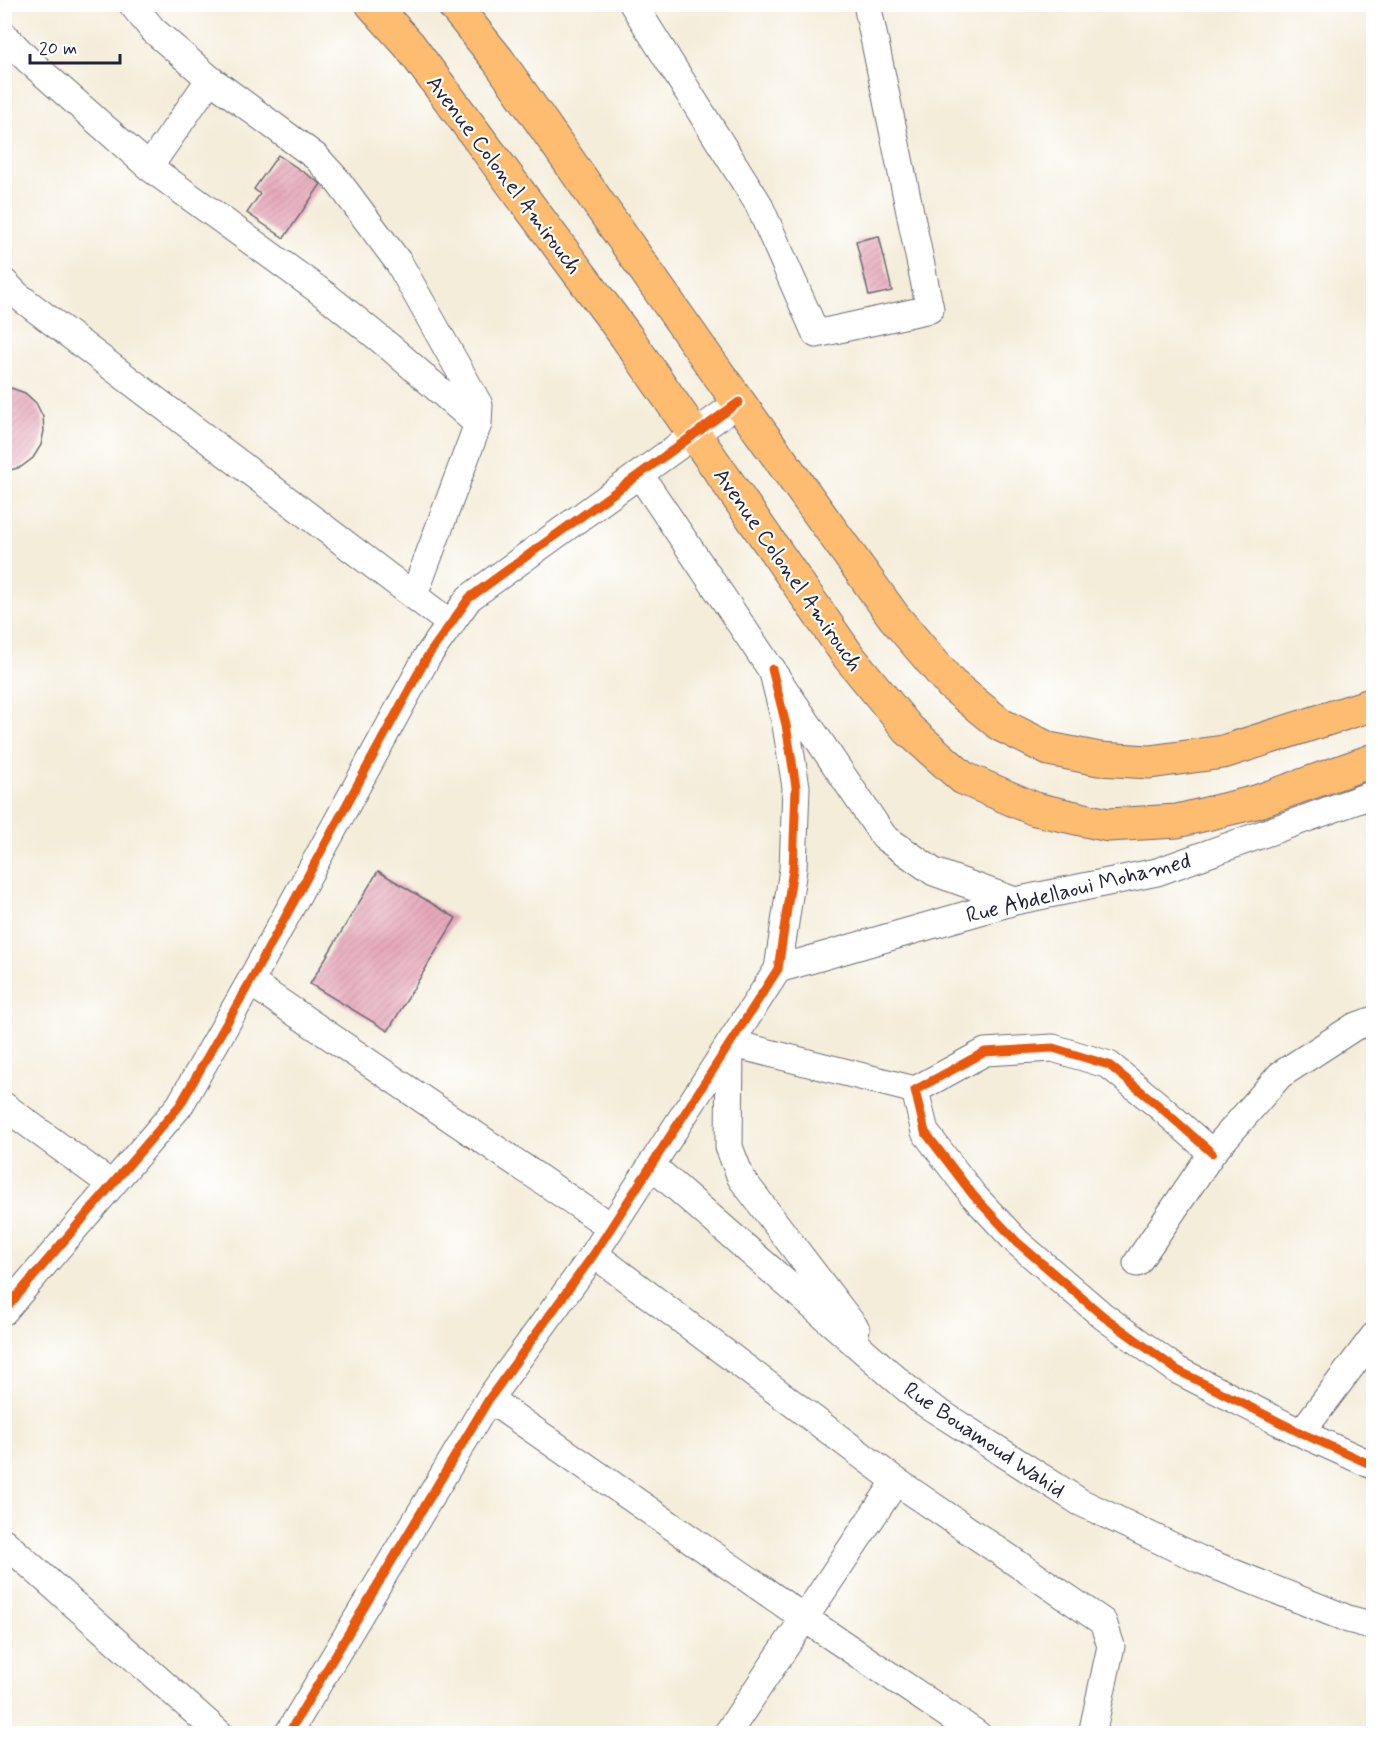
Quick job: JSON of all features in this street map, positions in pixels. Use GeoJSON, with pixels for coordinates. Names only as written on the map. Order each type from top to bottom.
{"type":"FeatureCollection","features":[{"type":"Feature","properties":{"kind":"main road","name":"Avenue Colonel Amirouch"},"geometry":{"type":"LineString","coordinates":[[372,4],[409,45],[626,336],[849,657],[908,729],[963,778],[1035,809],[1108,825],[1178,821],[1256,802],[1374,760]]}},
{"type":"Feature","properties":{"kind":"main road"},"geometry":{"type":"LineString","coordinates":[[453,4],[498,60],[894,617],[951,684],[1001,725],[1049,750],[1100,759],[1150,762],[1223,752],[1374,704]]}},
{"type":"Feature","properties":{"kind":"street"},"geometry":{"type":"LineString","coordinates":[[132,4],[153,30],[210,79],[316,157],[336,180],[399,263],[479,405],[478,424],[414,595]]}},
{"type":"Feature","properties":{"kind":"street"},"geometry":{"type":"LineString","coordinates":[[633,4],[758,203],[816,334],[930,309],[867,4]]}},
{"type":"Feature","properties":{"kind":"street"},"geometry":{"type":"LineString","coordinates":[[4,34],[27,59],[148,167],[328,297],[478,424]]}},
{"type":"Feature","properties":{"kind":"street"},"geometry":{"type":"LineString","coordinates":[[148,167],[210,79]]}},
{"type":"Feature","properties":{"kind":"street"},"geometry":{"type":"LineString","coordinates":[[9,294],[451,624]]}},
{"type":"Feature","properties":{"kind":"street"},"geometry":{"type":"LineString","coordinates":[[4,1311],[180,1105],[250,982],[427,657],[469,598],[739,402]]}},
{"type":"Feature","properties":{"kind":"street"},"geometry":{"type":"LineString","coordinates":[[640,475],[884,837],[933,872],[1015,901]]}},
{"type":"Feature","properties":{"kind":"street"},"geometry":{"type":"LineString","coordinates":[[288,1734],[489,1399],[594,1254],[778,969],[793,869],[796,787],[786,725],[772,669]]}},
{"type":"Feature","properties":{"kind":"street","name":"Rue Abdellaoui Mohamed"},"geometry":{"type":"LineString","coordinates":[[778,969],[1015,901],[1157,872],[1374,794]]}},
{"type":"Feature","properties":{"kind":"street"},"geometry":{"type":"LineString","coordinates":[[250,982],[611,1227]]}},
{"type":"Feature","properties":{"kind":"street"},"geometry":{"type":"LineString","coordinates":[[1137,1263],[1212,1154],[1280,1075],[1354,1027],[1374,1020]]}},
{"type":"Feature","properties":{"kind":"street"},"geometry":{"type":"LineString","coordinates":[[730,1043],[915,1090],[985,1052],[1053,1048],[1108,1065],[1159,1106],[1212,1154]]}},
{"type":"Feature","properties":{"kind":"street"},"geometry":{"type":"LineString","coordinates":[[730,1043],[729,1147],[741,1178],[891,1375]]}},
{"type":"Feature","properties":{"kind":"street"},"geometry":{"type":"LineString","coordinates":[[915,1090],[925,1132],[973,1195],[1017,1242],[1103,1316],[1177,1370],[1301,1434],[1374,1466]]}},
{"type":"Feature","properties":{"kind":"street"},"geometry":{"type":"LineString","coordinates":[[4,1106],[112,1185]]}},
{"type":"Feature","properties":{"kind":"street","name":"Rue Bouamoud Wahid"},"geometry":{"type":"LineString","coordinates":[[651,1165],[920,1400],[1080,1502],[1199,1559],[1348,1619],[1374,1626]]}},
{"type":"Feature","properties":{"kind":"street"},"geometry":{"type":"LineString","coordinates":[[594,1254],[896,1481],[1103,1622],[1111,1646],[1092,1734]]}},
{"type":"Feature","properties":{"kind":"street"},"geometry":{"type":"LineString","coordinates":[[1301,1434],[1374,1336]]}},
{"type":"Feature","properties":{"kind":"street"},"geometry":{"type":"LineString","coordinates":[[489,1399],[804,1618],[977,1734]]}},
{"type":"Feature","properties":{"kind":"street"},"geometry":{"type":"LineString","coordinates":[[727,1734],[896,1481]]}},
{"type":"Feature","properties":{"kind":"street"},"geometry":{"type":"LineString","coordinates":[[4,1542],[220,1734]]}},
{"type":"Feature","properties":{"kind":"building"},"geometry":{"type":"Polygon","coordinates":[[[278,155],[321,184],[284,238],[247,213],[260,194],[254,189],[278,155]]]}},
{"type":"Feature","properties":{"kind":"building"},"geometry":{"type":"Polygon","coordinates":[[[879,236],[892,291],[869,296],[856,241],[879,236]]]}},
{"type":"Feature","properties":{"kind":"building"},"geometry":{"type":"Polygon","coordinates":[[[5,388],[25,393],[36,403],[43,417],[44,431],[41,445],[33,458],[21,467],[7,471],[5,471],[5,388]]]}},
{"type":"Feature","properties":{"kind":"building"},"geometry":{"type":"Polygon","coordinates":[[[378,871],[456,918],[388,1031],[310,984],[378,871]]]}},
{"type":"Feature","properties":{"kind":"cycle path"},"geometry":{"type":"LineString","coordinates":[[4,1311],[180,1105],[250,982],[427,657],[469,598],[739,402]]}},
{"type":"Feature","properties":{"kind":"cycle path"},"geometry":{"type":"LineString","coordinates":[[288,1734],[489,1399],[594,1254],[778,969],[793,869],[796,787],[786,725],[772,669]]}},
{"type":"Feature","properties":{"kind":"cycle path"},"geometry":{"type":"LineString","coordinates":[[1212,1153],[1109,1065],[1053,1048],[985,1052],[915,1090],[925,1132],[973,1195],[1017,1242],[1103,1316],[1177,1370],[1301,1433],[1374,1466]]}}]}
